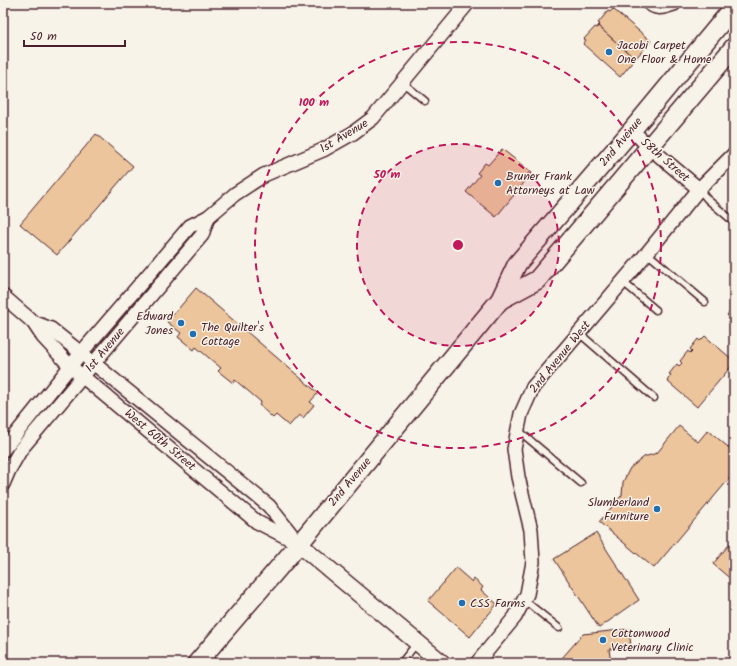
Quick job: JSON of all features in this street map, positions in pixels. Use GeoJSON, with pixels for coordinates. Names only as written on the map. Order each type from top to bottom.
{"type":"FeatureCollection","features":[{"type":"Feature","properties":{"kind":"main road","name":"2nd Avenue"},"geometry":{"type":"LineString","coordinates":[[197,663],[299,544],[500,300],[516,264],[632,130],[734,7]]}},
{"type":"Feature","properties":{"kind":"main road","name":"2nd Avenue"},"geometry":{"type":"LineString","coordinates":[[500,300],[537,280],[734,47]]}},
{"type":"Feature","properties":{"kind":"street","name":"1st Avenue"},"geometry":{"type":"LineString","coordinates":[[3,450],[70,366],[190,226],[208,217],[235,194],[264,175],[323,150],[353,133],[373,118],[468,3]]}},
{"type":"Feature","properties":{"kind":"street","name":"58th Street"},"geometry":{"type":"LineString","coordinates":[[632,130],[649,147],[699,189]]}},
{"type":"Feature","properties":{"kind":"street","name":"2nd Avenue West"},"geometry":{"type":"LineString","coordinates":[[477,663],[515,617],[527,594],[533,562],[531,530],[518,477],[514,448],[521,414],[533,387],[623,282],[699,189],[734,154]]}},
{"type":"Feature","properties":{"kind":"street","name":"1st Avenue"},"geometry":{"type":"LineString","coordinates":[[3,484],[21,449],[202,235],[208,217]]}},
{"type":"Feature","properties":{"kind":"street","name":"West 60th Street"},"geometry":{"type":"LineString","coordinates":[[3,296],[33,322],[43,337],[70,366],[257,522],[299,544],[442,663]]}},
{"type":"Feature","properties":{"kind":"street","name":"West 60th Street"},"geometry":{"type":"LineString","coordinates":[[33,322],[50,329],[94,363],[269,506],[299,544]]}},
{"type":"Feature","properties":{"kind":"lane"},"geometry":{"type":"LineString","coordinates":[[643,3],[650,9],[662,12],[676,7],[678,3]]}},
{"type":"Feature","properties":{"kind":"lane"},"geometry":{"type":"LineString","coordinates":[[402,82],[425,101]]}},
{"type":"Feature","properties":{"kind":"lane"},"geometry":{"type":"LineString","coordinates":[[699,189],[706,199],[734,222]]}},
{"type":"Feature","properties":{"kind":"lane"},"geometry":{"type":"LineString","coordinates":[[647,253],[705,302]]}},
{"type":"Feature","properties":{"kind":"lane"},"geometry":{"type":"LineString","coordinates":[[623,282],[656,310]]}},
{"type":"Feature","properties":{"kind":"lane"},"geometry":{"type":"LineString","coordinates":[[579,334],[654,398]]}},
{"type":"Feature","properties":{"kind":"lane"},"geometry":{"type":"LineString","coordinates":[[517,430],[581,483]]}},
{"type":"Feature","properties":{"kind":"lane"},"geometry":{"type":"LineString","coordinates":[[524,600],[559,628]]}},
{"type":"Feature","properties":{"kind":"lane"},"geometry":{"type":"LineString","coordinates":[[401,663],[418,642]]}},
{"type":"Feature","properties":{"kind":"building"},"geometry":{"type":"Polygon","coordinates":[[[613,9],[651,41],[635,59],[598,26],[600,24],[598,23],[608,11],[610,12],[613,9]]]}},
{"type":"Feature","properties":{"kind":"building","name":"Jacobi Carpet One Floor & Home"},"geometry":{"type":"Polygon","coordinates":[[[598,26],[635,59],[620,77],[583,44],[586,40],[584,39],[595,27],[597,28],[598,26]]]}},
{"type":"Feature","properties":{"kind":"building"},"geometry":{"type":"Polygon","coordinates":[[[96,134],[133,166],[57,255],[20,224],[96,134]]]}},
{"type":"Feature","properties":{"kind":"building","name":"Bruner Frank Attorneys at Law"},"geometry":{"type":"Polygon","coordinates":[[[502,149],[532,173],[496,217],[466,192],[480,175],[477,173],[485,163],[488,165],[502,149]]]}},
{"type":"Feature","properties":{"kind":"building"},"geometry":{"type":"Polygon","coordinates":[[[196,288],[318,393],[310,402],[314,405],[303,418],[299,415],[289,426],[276,415],[273,418],[259,405],[261,402],[235,380],[233,383],[218,371],[221,368],[196,347],[194,350],[178,337],[181,333],[167,322],[196,288]]]}},
{"type":"Feature","properties":{"kind":"building"},"geometry":{"type":"Polygon","coordinates":[[[734,307],[734,321],[727,315],[734,307]]]}},
{"type":"Feature","properties":{"kind":"building"},"geometry":{"type":"Polygon","coordinates":[[[705,336],[734,361],[734,363],[697,407],[667,381],[671,375],[669,374],[677,364],[679,366],[682,363],[680,361],[688,351],[690,353],[692,351],[690,349],[698,339],[700,341],[705,336]]]}},
{"type":"Feature","properties":{"kind":"building","name":"Slumberland Furniture"},"geometry":{"type":"Polygon","coordinates":[[[679,426],[698,442],[708,430],[734,452],[734,473],[654,568],[599,522],[622,495],[623,482],[630,468],[644,457],[657,453],[679,426]]]}},
{"type":"Feature","properties":{"kind":"building"},"geometry":{"type":"Polygon","coordinates":[[[596,533],[639,600],[599,628],[554,559],[596,533]]]}},
{"type":"Feature","properties":{"kind":"building"},"geometry":{"type":"Polygon","coordinates":[[[734,539],[734,582],[713,564],[734,539]]]}},
{"type":"Feature","properties":{"kind":"building","name":"CSS Farms"},"geometry":{"type":"Polygon","coordinates":[[[456,568],[472,582],[474,579],[483,587],[481,590],[497,604],[470,637],[428,601],[456,568]]]}},
{"type":"Feature","properties":{"kind":"building","name":"Cottonwood Veterinary Clinic"},"geometry":{"type":"Polygon","coordinates":[[[629,629],[631,647],[609,649],[611,657],[607,661],[609,663],[568,663],[562,658],[583,634],[629,629]]]}},
{"type":"Feature","properties":{"kind":"place","name":"Jacobi Carpet One Floor & Home"},"geometry":{"type":"Point","coordinates":[609,52]}},
{"type":"Feature","properties":{"kind":"place","name":"Bruner Frank Attorneys at Law"},"geometry":{"type":"Point","coordinates":[498,183]}},
{"type":"Feature","properties":{"kind":"place","name":"Edward Jones"},"geometry":{"type":"Point","coordinates":[181,323]}},
{"type":"Feature","properties":{"kind":"place","name":"The Quilter's Cottage"},"geometry":{"type":"Point","coordinates":[193,334]}},
{"type":"Feature","properties":{"kind":"place","name":"Slumberland Furniture"},"geometry":{"type":"Point","coordinates":[657,509]}},
{"type":"Feature","properties":{"kind":"place","name":"CSS Farms"},"geometry":{"type":"Point","coordinates":[462,603]}},
{"type":"Feature","properties":{"kind":"place","name":"Cottonwood Veterinary Clinic"},"geometry":{"type":"Point","coordinates":[603,640]}}]}
